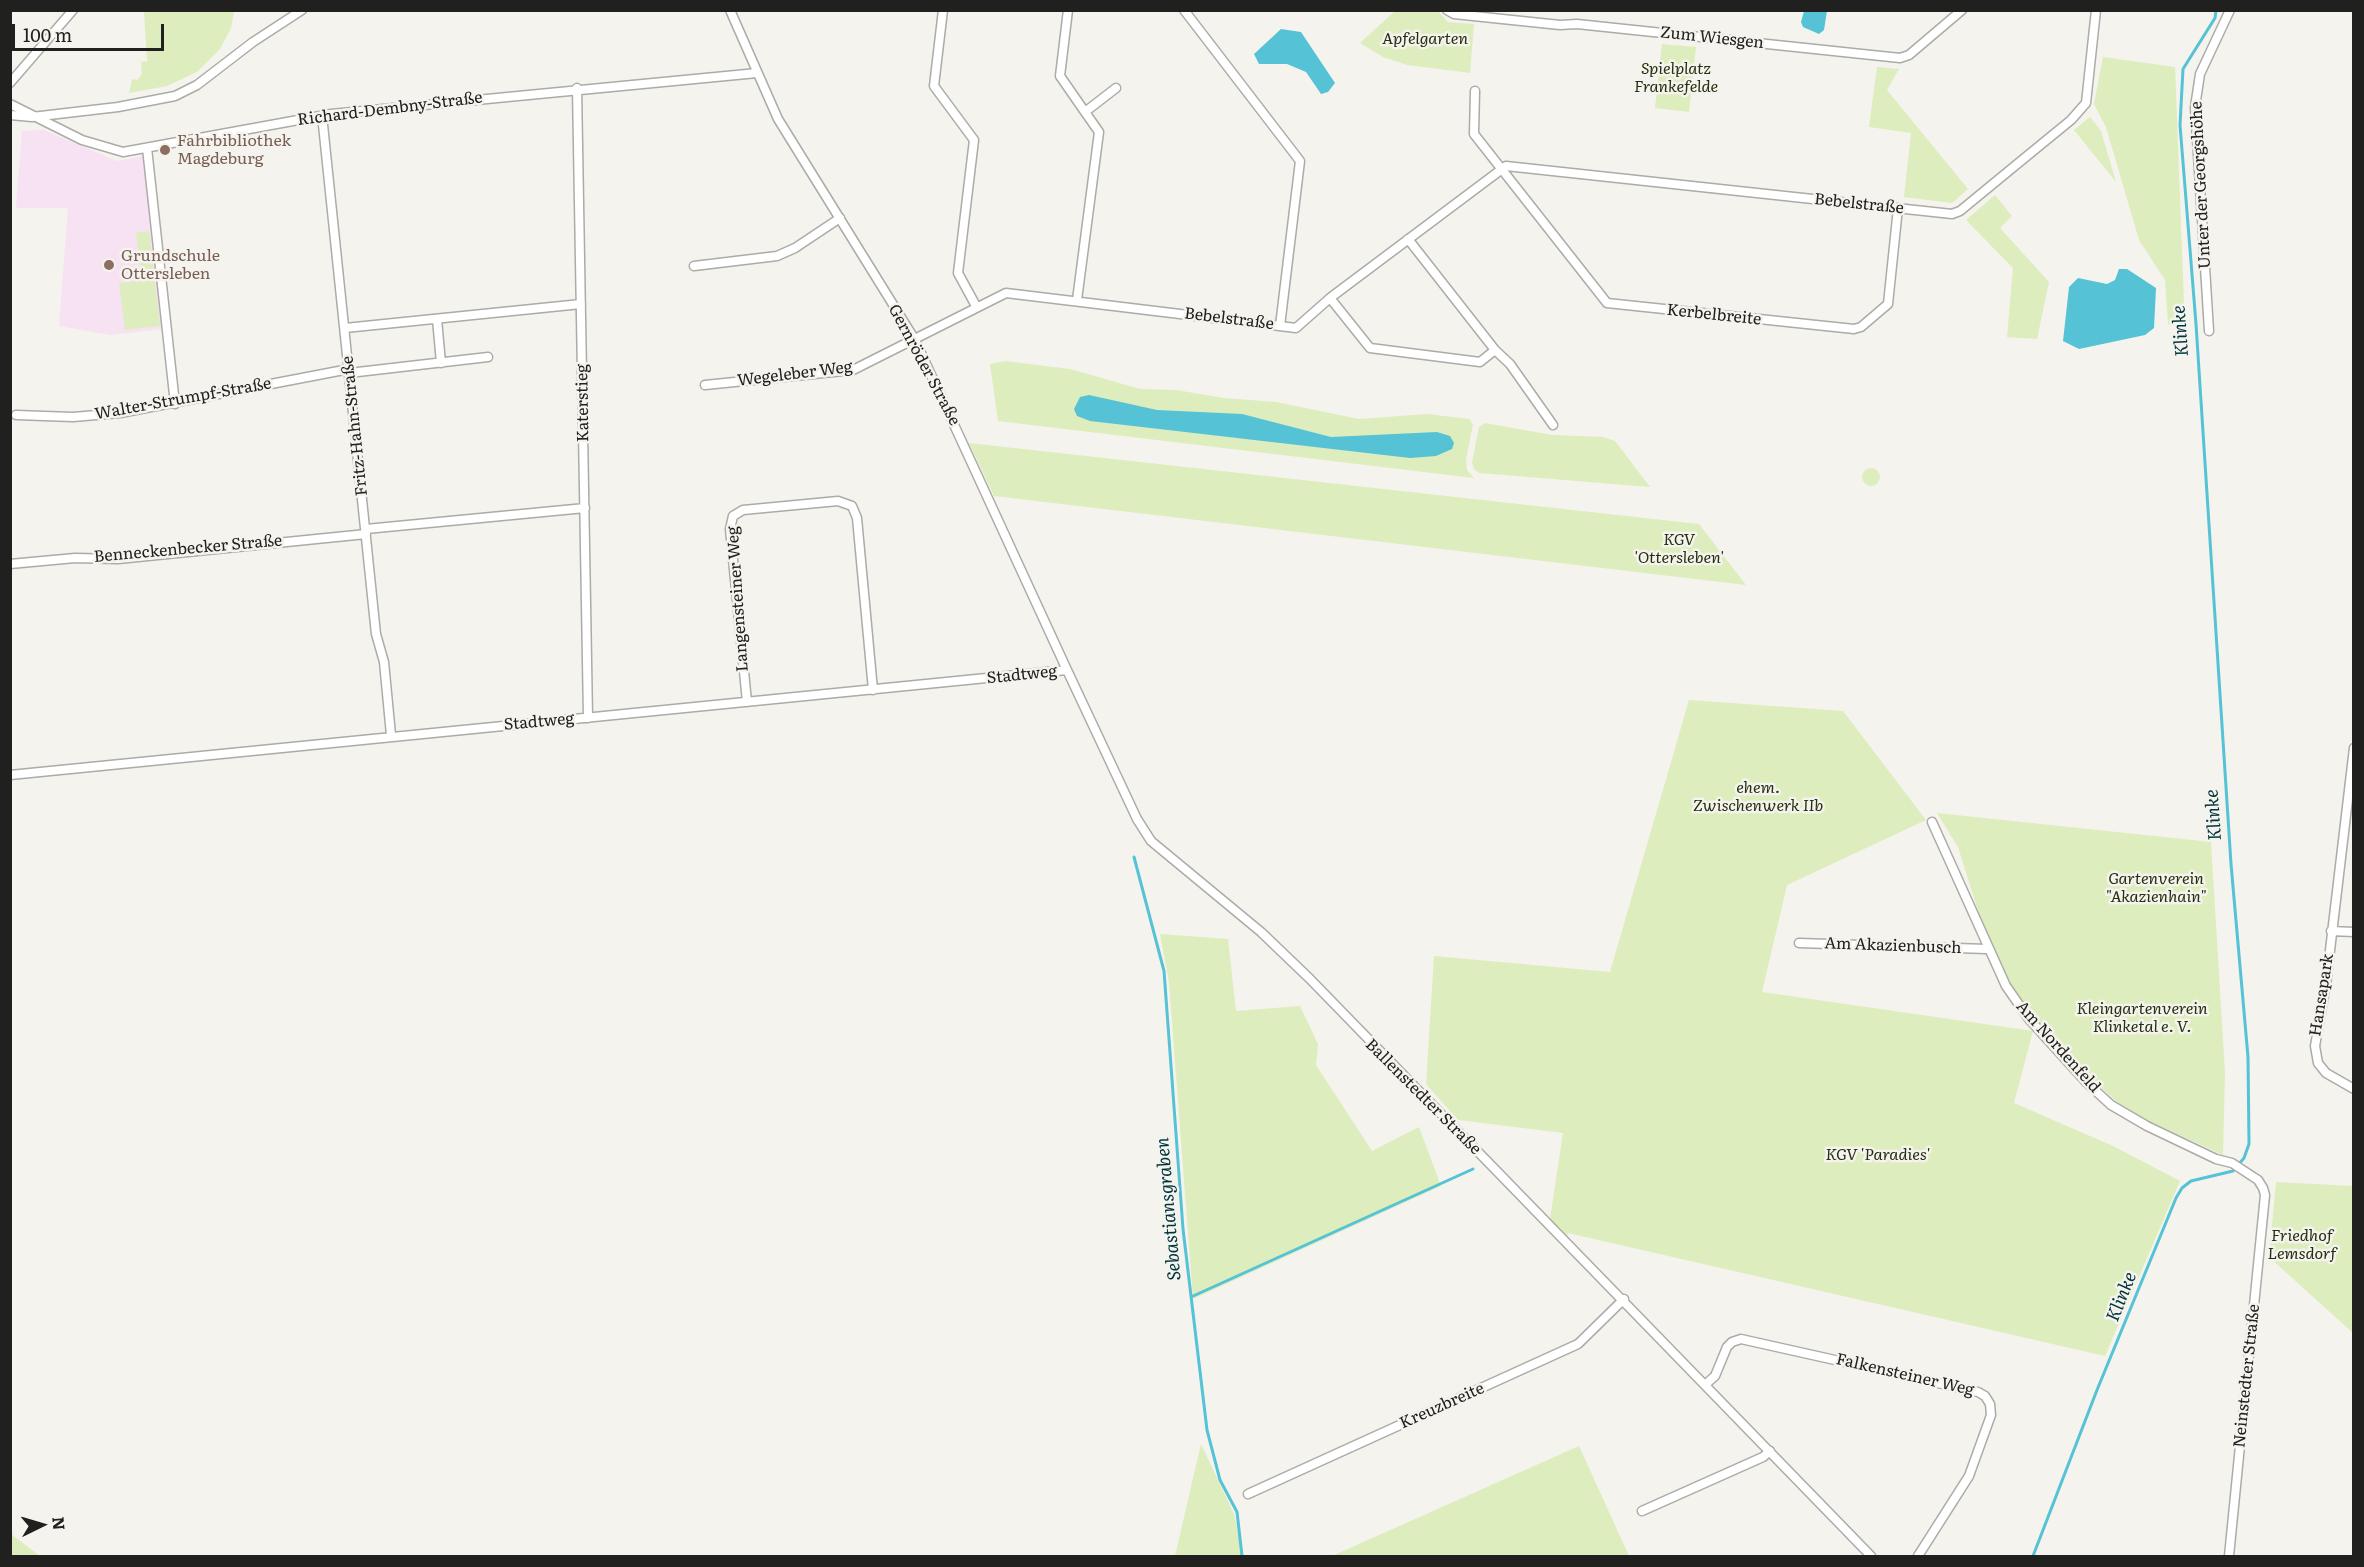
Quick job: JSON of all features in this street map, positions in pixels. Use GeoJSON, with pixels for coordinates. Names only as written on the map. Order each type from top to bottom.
{"type":"FeatureCollection","features":[{"type":"Feature","properties":{"kind":"street"},"geometry":{"type":"LineString","coordinates":[[10,83],[73,10]]}},
{"type":"Feature","properties":{"kind":"street"},"geometry":{"type":"LineString","coordinates":[[32,117],[133,105],[184,92],[302,10]]}},
{"type":"Feature","properties":{"kind":"street","name":"Gernröder Straße"},"geometry":{"type":"LineString","coordinates":[[730,10],[778,119],[915,340],[1097,732]]}},
{"type":"Feature","properties":{"kind":"street"},"geometry":{"type":"LineString","coordinates":[[943,10],[934,86],[974,140],[958,273],[976,306]]}},
{"type":"Feature","properties":{"kind":"street"},"geometry":{"type":"LineString","coordinates":[[1068,10],[1060,76],[1099,132],[1077,300]]}},
{"type":"Feature","properties":{"kind":"street"},"geometry":{"type":"LineString","coordinates":[[1184,10],[1300,161],[1280,326]]}},
{"type":"Feature","properties":{"kind":"street","name":"Zum Wiesgen"},"geometry":{"type":"LineString","coordinates":[[1447,10],[1454,14],[1560,25],[1577,24],[1900,58],[1909,55],[1962,10]]}},
{"type":"Feature","properties":{"kind":"street","name":"Bebelstraße"},"geometry":{"type":"LineString","coordinates":[[915,340],[976,306],[1006,293],[1296,328],[1330,298],[1501,168],[1515,167],[1952,214],[1960,211],[2071,120],[2086,103],[2096,10]]}},
{"type":"Feature","properties":{"kind":"street","name":"Unter der Georgshöhe"},"geometry":{"type":"LineString","coordinates":[[2209,331],[2195,107],[2200,74],[2230,10]]}},
{"type":"Feature","properties":{"kind":"street","name":"Richard-Dembny-Straße"},"geometry":{"type":"LineString","coordinates":[[10,104],[32,117],[111,150],[123,152],[322,115],[757,72]]}},
{"type":"Feature","properties":{"kind":"street","name":"Katerstieg"},"geometry":{"type":"LineString","coordinates":[[577,88],[588,718]]}},
{"type":"Feature","properties":{"kind":"street"},"geometry":{"type":"LineString","coordinates":[[1085,112],[1116,88]]}},
{"type":"Feature","properties":{"kind":"street"},"geometry":{"type":"LineString","coordinates":[[1475,91],[1474,134],[1501,168]]}},
{"type":"Feature","properties":{"kind":"street","name":"Richard-Dembny-Straße"},"geometry":{"type":"LineString","coordinates":[[10,115],[32,117]]}},
{"type":"Feature","properties":{"kind":"street","name":"Fritz-Hahn-Straße"},"geometry":{"type":"LineString","coordinates":[[322,115],[376,634],[384,662],[391,735]]}},
{"type":"Feature","properties":{"kind":"street"},"geometry":{"type":"LineString","coordinates":[[147,148],[175,404]]}},
{"type":"Feature","properties":{"kind":"street","name":"Kerbelbreite"},"geometry":{"type":"LineString","coordinates":[[1501,168],[1607,303],[1729,317],[1854,329],[1861,327],[1888,304],[1898,208]]}},
{"type":"Feature","properties":{"kind":"street"},"geometry":{"type":"LineString","coordinates":[[694,266],[777,256],[795,248],[840,218]]}},
{"type":"Feature","properties":{"kind":"street"},"geometry":{"type":"LineString","coordinates":[[1408,239],[1495,350],[1510,364],[1553,425]]}},
{"type":"Feature","properties":{"kind":"street"},"geometry":{"type":"LineString","coordinates":[[1330,298],[1370,348],[1480,362],[1495,350]]}},
{"type":"Feature","properties":{"kind":"street"},"geometry":{"type":"LineString","coordinates":[[345,328],[581,304]]}},
{"type":"Feature","properties":{"kind":"street"},"geometry":{"type":"LineString","coordinates":[[436,319],[441,363]]}},
{"type":"Feature","properties":{"kind":"street","name":"Wegeleber Weg"},"geometry":{"type":"LineString","coordinates":[[705,385],[853,370],[915,340]]}},
{"type":"Feature","properties":{"kind":"street","name":"Walter-Strumpf-Straße"},"geometry":{"type":"LineString","coordinates":[[16,415],[73,417],[120,413],[349,371],[488,357]]}},
{"type":"Feature","properties":{"kind":"street","name":"Langensteiner Weg"},"geometry":{"type":"LineString","coordinates":[[747,702],[730,528],[733,516],[743,510],[838,501],[852,506],[857,518],[873,690]]}},
{"type":"Feature","properties":{"kind":"street","name":"Benneckenbecker Straße"},"geometry":{"type":"LineString","coordinates":[[10,564],[75,558],[118,559],[585,508]]}},
{"type":"Feature","properties":{"kind":"street","name":"Stadtweg"},"geometry":{"type":"LineString","coordinates":[[10,774],[1067,670]]}},
{"type":"Feature","properties":{"kind":"street","name":"Ballenstedter Straße"},"geometry":{"type":"LineString","coordinates":[[1097,732],[1137,819],[1151,841],[1261,932],[1310,979],[1364,1037],[1624,1299],[1867,1555]]}},
{"type":"Feature","properties":{"kind":"street","name":"Hansapark"},"geometry":{"type":"LineString","coordinates":[[2354,748],[2349,816],[2337,881],[2315,1052],[2318,1063],[2326,1073],[2354,1089]]}},
{"type":"Feature","properties":{"kind":"street","name":"Am Nordenfeld"},"geometry":{"type":"LineString","coordinates":[[1932,822],[2006,986],[2029,1019],[2103,1098],[2147,1126],[2216,1159],[2236,1166],[2259,1181],[2265,1195]]}},
{"type":"Feature","properties":{"kind":"street"},"geometry":{"type":"LineString","coordinates":[[2331,931],[2354,932]]}},
{"type":"Feature","properties":{"kind":"street","name":"Am Akazienbusch"},"geometry":{"type":"LineString","coordinates":[[1799,943],[1988,949]]}},
{"type":"Feature","properties":{"kind":"street","name":"Neinstedter Straße"},"geometry":{"type":"LineString","coordinates":[[2229,1557],[2265,1195]]}},
{"type":"Feature","properties":{"kind":"street","name":"Kreuzbreite"},"geometry":{"type":"LineString","coordinates":[[1248,1494],[1578,1344],[1624,1299]]}},
{"type":"Feature","properties":{"kind":"street","name":"Falkensteiner Weg"},"geometry":{"type":"LineString","coordinates":[[1706,1384],[1715,1376],[1727,1347],[1731,1342],[1741,1339],[1978,1392],[1985,1396],[1990,1404],[1991,1415],[1969,1476],[1918,1557]]}},
{"type":"Feature","properties":{"kind":"street"},"geometry":{"type":"LineString","coordinates":[[1642,1511],[1763,1457],[1770,1451]]}},
{"type":"Feature","properties":{"kind":"shaded area","name":"Grundschule Ottersleben"},"geometry":{"type":"Polygon","coordinates":[[[44,130],[117,161],[144,156],[162,329],[111,335],[59,326],[68,208],[16,208],[22,131],[44,130]]]}},
{"type":"Feature","properties":{"kind":"green space","name":"Apfelgarten"},"geometry":{"type":"Polygon","coordinates":[[[1396,10],[1438,11],[1448,22],[1474,24],[1470,73],[1407,65],[1383,57],[1360,43],[1396,10]]]}},
{"type":"Feature","properties":{"kind":"green space"},"geometry":{"type":"Polygon","coordinates":[[[147,11],[234,11],[231,28],[220,49],[197,72],[167,86],[129,93],[132,79],[137,80],[142,74],[141,62],[149,61],[147,60],[144,13],[147,11]]]}},
{"type":"Feature","properties":{"kind":"green space","name":"Spielplatz Frankefelde"},"geometry":{"type":"Polygon","coordinates":[[[1662,44],[1696,47],[1689,112],[1655,108],[1662,44]]]}},
{"type":"Feature","properties":{"kind":"green space"},"geometry":{"type":"Polygon","coordinates":[[[2103,57],[2175,67],[2185,329],[2168,324],[2165,280],[2139,240],[2106,127],[2094,104],[2103,57]]]}},
{"type":"Feature","properties":{"kind":"green space"},"geometry":{"type":"Polygon","coordinates":[[[1877,67],[1899,69],[1887,90],[1968,189],[1952,203],[1904,197],[1911,133],[1869,127],[1877,67]]]}},
{"type":"Feature","properties":{"kind":"green space"},"geometry":{"type":"Polygon","coordinates":[[[2090,117],[2101,131],[2116,182],[2074,130],[2090,117]]]}},
{"type":"Feature","properties":{"kind":"green space"},"geometry":{"type":"Polygon","coordinates":[[[1995,195],[2012,216],[2000,228],[2049,282],[2037,339],[2007,337],[2013,268],[1966,220],[1995,195]]]}},
{"type":"Feature","properties":{"kind":"green space"},"geometry":{"type":"Polygon","coordinates":[[[149,231],[160,326],[125,330],[119,283],[142,281],[136,233],[149,231]]]}},
{"type":"Feature","properties":{"kind":"green space"},"geometry":{"type":"Polygon","coordinates":[[[1005,361],[1070,369],[1140,389],[1176,390],[1224,398],[1276,402],[1359,419],[1427,414],[1469,419],[1473,424],[1466,460],[1467,470],[1474,478],[998,421],[990,364],[1005,361]]]}},
{"type":"Feature","properties":{"kind":"green space"},"geometry":{"type":"Polygon","coordinates":[[[1485,423],[1552,435],[1603,437],[1615,441],[1650,487],[1479,473],[1474,469],[1472,462],[1479,427],[1485,423]]]}},
{"type":"Feature","properties":{"kind":"green space","name":"KGV 'Ottersleben'"},"geometry":{"type":"Polygon","coordinates":[[[969,443],[1699,524],[1746,585],[994,496],[969,443]]]}},
{"type":"Feature","properties":{"kind":"green space"},"geometry":{"type":"Polygon","coordinates":[[[1867,468],[1875,468],[1880,473],[1878,484],[1867,486],[1862,481],[1862,473],[1867,468]]]}},
{"type":"Feature","properties":{"kind":"green space","name":"KGV 'Paradies'"},"geometry":{"type":"Polygon","coordinates":[[[1689,700],[1843,711],[1926,820],[1787,885],[1762,992],[2033,1031],[2014,1103],[2113,1146],[2180,1181],[2105,1356],[1568,1233],[1567,1237],[1550,1219],[1563,1133],[1458,1120],[1426,1084],[1434,956],[1610,972],[1689,700]]]}},
{"type":"Feature","properties":{"kind":"green space"},"geometry":{"type":"Polygon","coordinates":[[[1937,813],[2211,842],[2225,1073],[2223,1155],[2147,1120],[2117,1102],[2087,1075],[2033,1018],[2008,981],[1980,917],[1958,847],[1937,813]]]}},
{"type":"Feature","properties":{"kind":"green space"},"geometry":{"type":"Polygon","coordinates":[[[1160,934],[1228,939],[1236,1011],[1300,1006],[1318,1044],[1316,1065],[1372,1151],[1419,1127],[1441,1186],[1193,1299],[1169,982],[1160,934]]]}},
{"type":"Feature","properties":{"kind":"green space","name":"Friedhof Lemsdorf"},"geometry":{"type":"Polygon","coordinates":[[[2276,1182],[2353,1186],[2353,1333],[2269,1257],[2276,1182]]]}},
{"type":"Feature","properties":{"kind":"green space"},"geometry":{"type":"Polygon","coordinates":[[[1201,1444],[1234,1514],[1243,1556],[1175,1556],[1201,1444]]]}},
{"type":"Feature","properties":{"kind":"green space"},"geometry":{"type":"Polygon","coordinates":[[[1579,1446],[1629,1556],[1332,1556],[1579,1446]]]}},
{"type":"Feature","properties":{"kind":"green space"},"geometry":{"type":"Polygon","coordinates":[[[11,1534],[40,1556],[11,1556],[11,1534]]]}},
{"type":"Feature","properties":{"kind":"water"},"geometry":{"type":"Polygon","coordinates":[[[1804,11],[1827,11],[1824,30],[1819,34],[1803,27],[1801,22],[1804,11]]]}},
{"type":"Feature","properties":{"kind":"water"},"geometry":{"type":"Polygon","coordinates":[[[1281,29],[1301,32],[1335,83],[1328,92],[1321,94],[1306,72],[1287,64],[1259,64],[1254,54],[1281,29]]]}},
{"type":"Feature","properties":{"kind":"water"},"geometry":{"type":"Polygon","coordinates":[[[2119,269],[2127,269],[2156,288],[2154,328],[2145,335],[2079,349],[2063,341],[2069,287],[2078,278],[2107,284],[2115,280],[2119,269]]]}},
{"type":"Feature","properties":{"kind":"water"},"geometry":{"type":"Polygon","coordinates":[[[1089,395],[1157,410],[1242,414],[1331,437],[1437,432],[1450,436],[1454,443],[1452,449],[1436,456],[1410,458],[1090,421],[1077,416],[1074,409],[1080,397],[1089,395]]]}},
{"type":"Feature","properties":{"kind":"waterway","name":"Klinke"},"geometry":{"type":"LineString","coordinates":[[2033,1556],[2097,1390],[2176,1198],[2182,1188],[2191,1181],[2233,1171],[2244,1158],[2249,1144],[2248,1057],[2231,864],[2196,324],[2180,125],[2183,69],[2215,18],[2216,10]]}},
{"type":"Feature","properties":{"kind":"waterway","name":"Sebastiansgraben"},"geometry":{"type":"LineString","coordinates":[[1134,857],[1164,971],[1183,1229],[1207,1430],[1220,1480],[1237,1512],[1242,1556]]}},
{"type":"Feature","properties":{"kind":"waterway"},"geometry":{"type":"LineString","coordinates":[[1191,1297],[1473,1169]]}},
{"type":"Feature","properties":{"kind":"place","name":"Fahrbibliothek Magdeburg"},"geometry":{"type":"Point","coordinates":[165,150]}},
{"type":"Feature","properties":{"kind":"place","name":"Grundschule Ottersleben"},"geometry":{"type":"Point","coordinates":[109,265]}},
{"type":"Feature","properties":{"kind":"park label","name":"ehem. Zwischenwerk IIb"},"geometry":{"type":"Point","coordinates":[1758,797]}},
{"type":"Feature","properties":{"kind":"park label","name":"Gartenverein \"Akazienhain\""},"geometry":{"type":"Point","coordinates":[2156,888]}},
{"type":"Feature","properties":{"kind":"park label","name":"Kleingartenverein Klinketal e. V."},"geometry":{"type":"Point","coordinates":[2142,1018]}}]}
